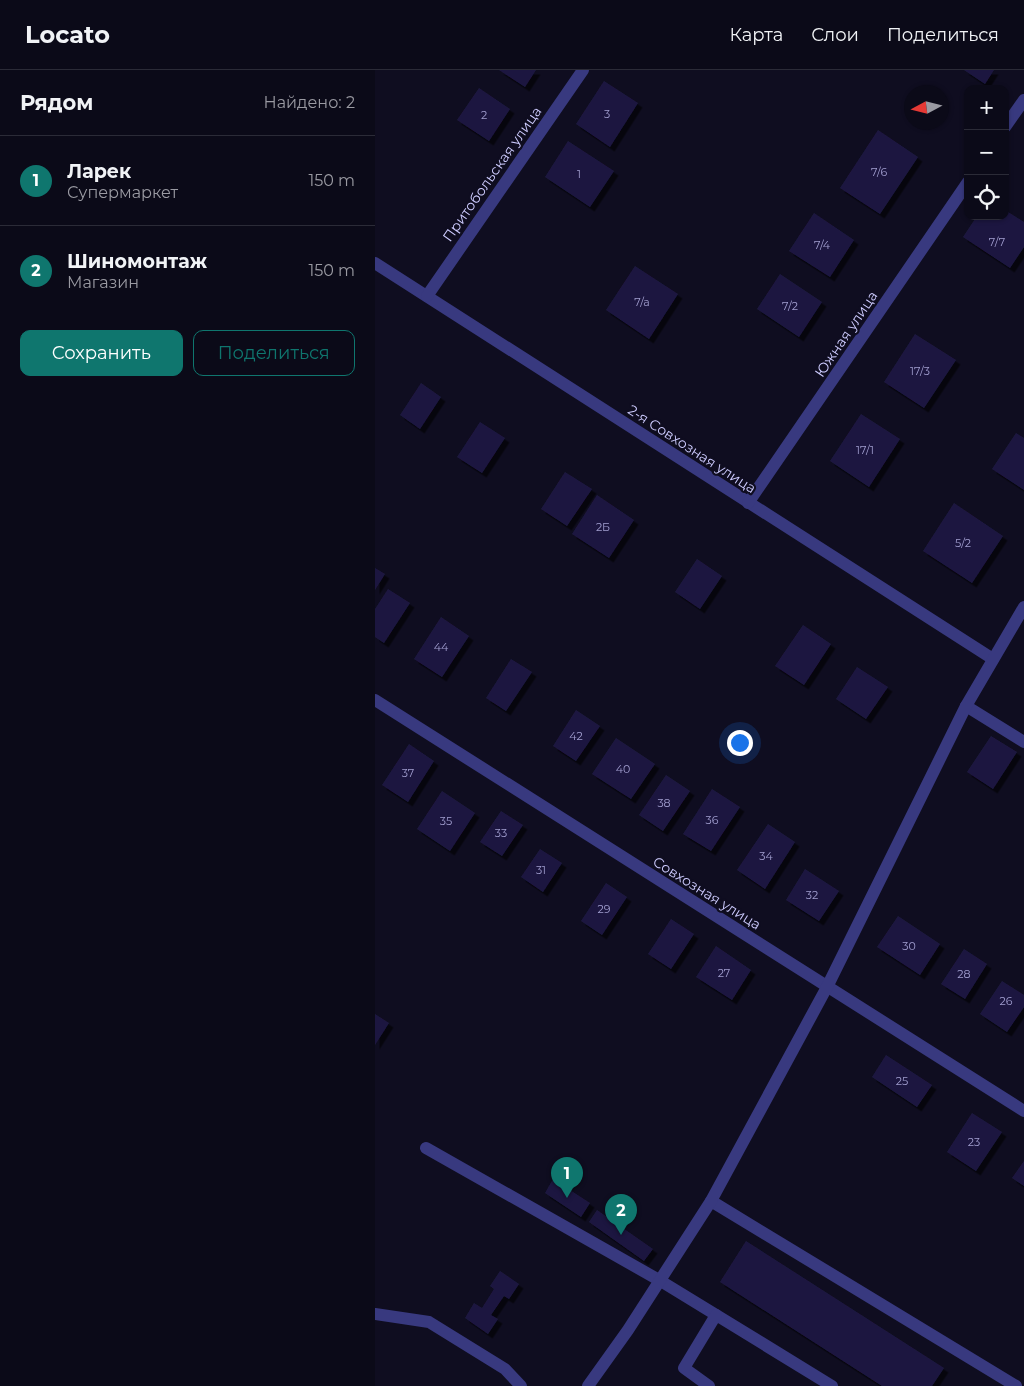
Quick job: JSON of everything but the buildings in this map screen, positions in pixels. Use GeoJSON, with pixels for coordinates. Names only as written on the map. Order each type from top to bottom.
{"type":"FeatureCollection","features":[{"type":"Feature","properties":{"kind":"street","name":"Притобольская улица"},"geometry":{"type":"LineString","coordinates":[[427,296],[583,70]]}},
{"type":"Feature","properties":{"kind":"street"},"geometry":{"type":"LineString","coordinates":[[1009,121],[1024,100]]}},
{"type":"Feature","properties":{"kind":"street","name":"Южная улица"},"geometry":{"type":"LineString","coordinates":[[748,503],[964,188]]}},
{"type":"Feature","properties":{"kind":"street","name":"2-я Совхозная улица"},"geometry":{"type":"LineString","coordinates":[[375,263],[993,659]]}},
{"type":"Feature","properties":{"kind":"street"},"geometry":{"type":"LineString","coordinates":[[588,1386],[628,1330],[711,1201],[827,987],[966,706],[1024,607]]}},
{"type":"Feature","properties":{"kind":"street","name":"Совхозная улица"},"geometry":{"type":"LineString","coordinates":[[375,700],[1024,1111]]}},
{"type":"Feature","properties":{"kind":"street"},"geometry":{"type":"LineString","coordinates":[[966,706],[1024,742]]}},
{"type":"Feature","properties":{"kind":"street"},"geometry":{"type":"LineString","coordinates":[[426,1148],[659,1280],[832,1386]]}},
{"type":"Feature","properties":{"kind":"street"},"geometry":{"type":"LineString","coordinates":[[711,1201],[1016,1386]]}},
{"type":"Feature","properties":{"kind":"street"},"geometry":{"type":"LineString","coordinates":[[375,1314],[429,1322],[505,1369],[521,1386]]}},
{"type":"Feature","properties":{"kind":"street"},"geometry":{"type":"LineString","coordinates":[[709,1386],[684,1368],[716,1315]]}},
{"type":"Feature","properties":{"kind":"place","name":"Ларек"},"geometry":{"type":"Point","coordinates":[567,1198]}},
{"type":"Feature","properties":{"kind":"place","name":"Шиномонтаж"},"geometry":{"type":"Point","coordinates":[621,1235]}}]}
